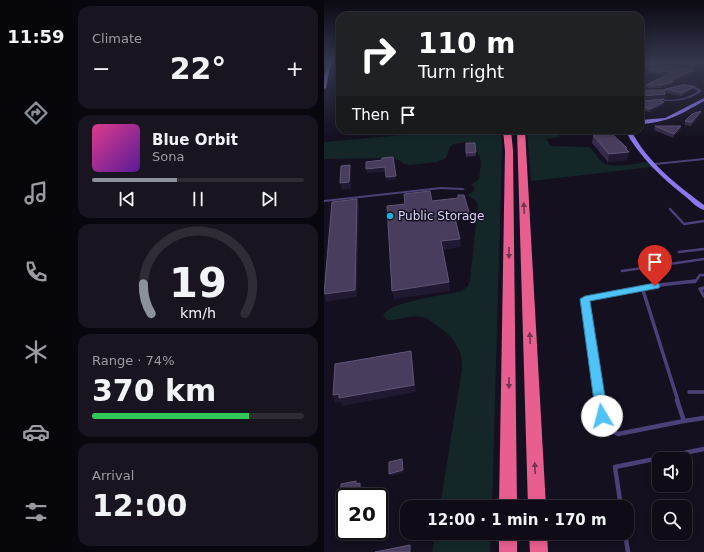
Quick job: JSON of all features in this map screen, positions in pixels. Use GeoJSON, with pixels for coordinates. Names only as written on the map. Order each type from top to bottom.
{"type":"FeatureCollection","features":[{"type":"Feature","properties":{"kind":"highway"},"geometry":{"type":"LineString","coordinates":[[508,134],[508,500]]}},
{"type":"Feature","properties":{"kind":"highway"},"geometry":{"type":"LineString","coordinates":[[521,134],[537,500]]}},
{"type":"Feature","properties":{"kind":"highway"},"geometry":{"type":"LineString","coordinates":[[508,540],[508,552]]}},
{"type":"Feature","properties":{"kind":"highway"},"geometry":{"type":"LineString","coordinates":[[538,540],[539,552]]}},
{"type":"Feature","properties":{"kind":"street"},"geometry":{"type":"LineString","coordinates":[[654,91],[665,91],[674,88]]}},
{"type":"Feature","properties":{"kind":"street"},"geometry":{"type":"LineString","coordinates":[[644,101],[682,100],[700,91],[696,88]]}},
{"type":"Feature","properties":{"kind":"street"},"geometry":{"type":"LineString","coordinates":[[644,122],[668,120],[704,99]]}},
{"type":"Feature","properties":{"kind":"street"},"geometry":{"type":"LineString","coordinates":[[630,134],[634,142],[682,192],[704,208]]}},
{"type":"Feature","properties":{"kind":"street"},"geometry":{"type":"LineString","coordinates":[[655,164],[704,159]]}},
{"type":"Feature","properties":{"kind":"street"},"geometry":{"type":"LineString","coordinates":[[324,201],[443,188],[463,189]]}},
{"type":"Feature","properties":{"kind":"lane"},"geometry":{"type":"LineString","coordinates":[[670,209],[684,224],[704,221]]}},
{"type":"Feature","properties":{"kind":"lane"},"geometry":{"type":"LineString","coordinates":[[679,252],[704,249]]}},
{"type":"Feature","properties":{"kind":"lane"},"geometry":{"type":"LineString","coordinates":[[622,271],[704,259]]}},
{"type":"Feature","properties":{"kind":"lane"},"geometry":{"type":"LineString","coordinates":[[695,282],[700,275],[704,275]]}},
{"type":"Feature","properties":{"kind":"lane"},"geometry":{"type":"LineString","coordinates":[[704,296],[702,288],[695,282],[642,287],[585,299],[602,416],[605,425],[618,434],[704,418]]}},
{"type":"Feature","properties":{"kind":"lane"},"geometry":{"type":"LineString","coordinates":[[642,287],[684,421]]}},
{"type":"Feature","properties":{"kind":"lane"},"geometry":{"type":"LineString","coordinates":[[689,392],[704,392]]}},
{"type":"Feature","properties":{"kind":"lane"},"geometry":{"type":"LineString","coordinates":[[620,500],[615,467],[704,448]]}},
{"type":"Feature","properties":{"kind":"lane"},"geometry":{"type":"LineString","coordinates":[[626,540],[628,552]]}},
{"type":"Feature","properties":{"kind":"shaded area"},"geometry":{"type":"Polygon","coordinates":[[[413,134],[501,134],[492,500],[441,500],[462,369],[461,355],[455,343],[452,338],[430,320],[425,318],[414,316],[388,320],[383,316],[387,311],[395,306],[419,299],[462,291],[468,286],[470,280],[478,205],[475,200],[467,195],[474,191],[475,188],[471,185],[479,179],[481,162],[475,144],[468,142],[453,144],[450,147],[446,158],[436,162],[410,165],[404,164],[399,160],[389,158],[324,159],[324,142],[413,134]]]}},
{"type":"Feature","properties":{"kind":"shaded area"},"geometry":{"type":"Polygon","coordinates":[[[527,134],[557,134],[560,137],[547,139],[550,146],[588,147],[605,164],[617,166],[648,162],[652,167],[531,181],[527,134]]]}},
{"type":"Feature","properties":{"kind":"shaded area"},"geometry":{"type":"Polygon","coordinates":[[[435,540],[491,540],[490,552],[432,552],[435,540]]]}},
{"type":"Feature","properties":{"kind":"building"},"geometry":{"type":"Polygon","coordinates":[[[672,88],[692,88],[682,93],[666,89],[672,88]]]}},
{"type":"Feature","properties":{"kind":"building"},"geometry":{"type":"Polygon","coordinates":[[[644,90],[664,90],[665,94],[644,96],[644,90]]]}},
{"type":"Feature","properties":{"kind":"building"},"geometry":{"type":"Polygon","coordinates":[[[664,99],[660,101],[664,102],[650,109],[644,107],[644,101],[664,99]]]}},
{"type":"Feature","properties":{"kind":"building"},"geometry":{"type":"Polygon","coordinates":[[[701,111],[692,122],[685,121],[692,114],[701,111]]]}},
{"type":"Feature","properties":{"kind":"building"},"geometry":{"type":"Polygon","coordinates":[[[655,126],[681,126],[674,134],[655,126]]]}},
{"type":"Feature","properties":{"kind":"building"},"geometry":{"type":"Polygon","coordinates":[[[612,134],[627,148],[625,148],[629,152],[609,154],[593,135],[612,134]]]}},
{"type":"Feature","properties":{"kind":"building"},"geometry":{"type":"Polygon","coordinates":[[[466,143],[475,143],[476,152],[466,153],[466,143]]]}},
{"type":"Feature","properties":{"kind":"building"},"geometry":{"type":"Polygon","coordinates":[[[393,157],[396,176],[386,177],[385,167],[366,169],[366,162],[393,157]]]}},
{"type":"Feature","properties":{"kind":"building"},"geometry":{"type":"Polygon","coordinates":[[[350,165],[349,182],[340,183],[341,166],[350,165]]]}},
{"type":"Feature","properties":{"kind":"building"},"geometry":{"type":"Polygon","coordinates":[[[430,191],[432,201],[458,198],[458,195],[464,195],[469,212],[454,214],[460,239],[441,241],[449,282],[392,291],[387,206],[405,204],[404,194],[430,191]]]}},
{"type":"Feature","properties":{"kind":"building"},"geometry":{"type":"Polygon","coordinates":[[[357,199],[355,290],[324,294],[332,202],[357,199]]]}},
{"type":"Feature","properties":{"kind":"building"},"geometry":{"type":"Polygon","coordinates":[[[411,351],[414,385],[339,398],[339,394],[333,395],[335,364],[411,351]]]}},
{"type":"Feature","properties":{"kind":"building"},"geometry":{"type":"Polygon","coordinates":[[[402,459],[403,470],[389,474],[389,462],[402,459]]]}},
{"type":"Feature","properties":{"kind":"building"},"geometry":{"type":"Polygon","coordinates":[[[356,481],[356,484],[360,483],[360,488],[341,488],[341,484],[356,481]]]}},
{"type":"Feature","properties":{"kind":"building"},"geometry":{"type":"Polygon","coordinates":[[[410,545],[410,552],[375,552],[410,545]]]}},
{"type":"Feature","properties":{"kind":"place","name":"Public Storage"},"geometry":{"type":"Point","coordinates":[390,216]}},
{"type":"Feature","properties":{"kind":"route"},"geometry":{"type":"LineString","coordinates":[[602,416],[585,299],[642,287],[655,286]]}}]}
